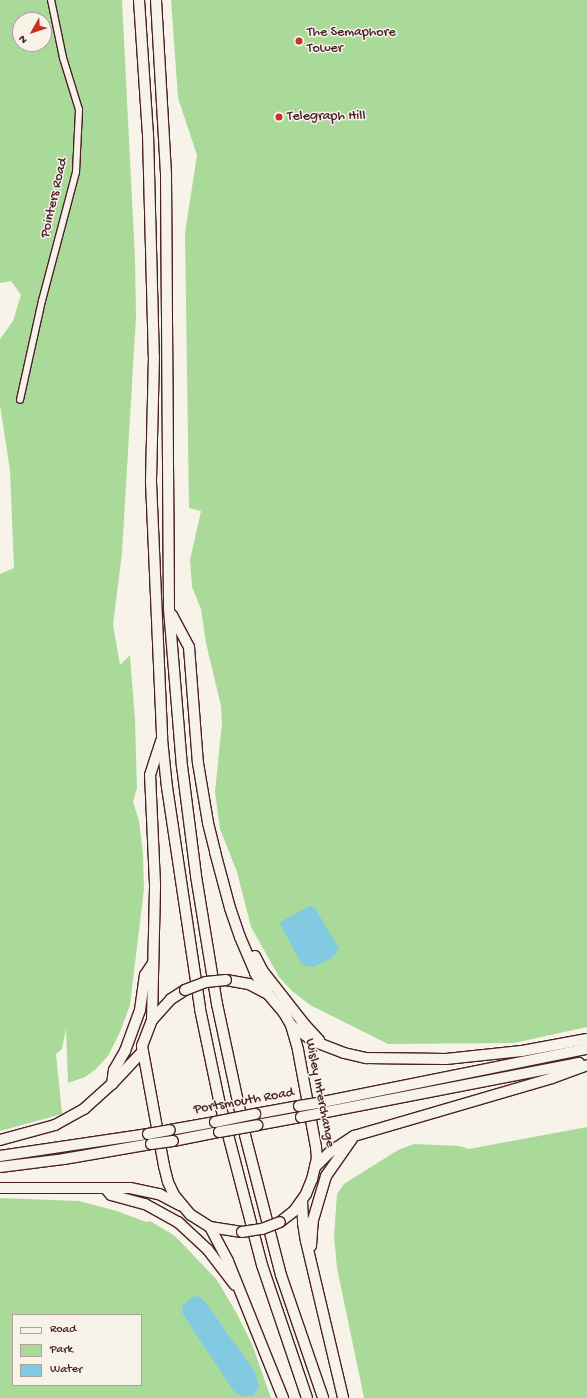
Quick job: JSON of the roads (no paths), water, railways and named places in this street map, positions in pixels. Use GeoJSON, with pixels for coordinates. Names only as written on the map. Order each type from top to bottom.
{"type":"FeatureCollection","features":[{"type":"Feature","properties":{"kind":"highway"},"geometry":{"type":"LineString","coordinates":[[139,0],[148,142],[154,357],[151,482],[162,739],[168,794],[200,1009],[219,1100],[262,1265],[307,1398]]}},
{"type":"Feature","properties":{"kind":"highway"},"geometry":{"type":"LineString","coordinates":[[156,0],[166,176],[169,609],[182,766],[196,876],[217,1004],[245,1135],[281,1275],[323,1398]]}},
{"type":"Feature","properties":{"kind":"highway"},"geometry":{"type":"LineString","coordinates":[[169,609],[189,648],[194,692],[196,740],[208,823],[230,908],[240,937],[255,973],[268,994]]}},
{"type":"Feature","properties":{"kind":"highway"},"geometry":{"type":"LineString","coordinates":[[152,1020],[155,884],[150,775],[162,739]]}},
{"type":"Feature","properties":{"kind":"highway"},"geometry":{"type":"LineString","coordinates":[[240,937],[254,951],[262,970],[295,1013],[324,1045]]}},
{"type":"Feature","properties":{"kind":"highway"},"geometry":{"type":"LineString","coordinates":[[112,1084],[114,1070],[125,1051],[140,1010],[145,975],[153,963]]}},
{"type":"Feature","properties":{"kind":"highway","name":"Wisley Interchange"},"geometry":{"type":"LineString","coordinates":[[226,980],[249,984],[268,994],[284,1012],[291,1025],[298,1050],[316,1146],[316,1167],[309,1189],[302,1201],[294,1211],[280,1222],[262,1229],[242,1232],[210,1227],[196,1219],[181,1205],[168,1182],[142,1052],[143,1039],[152,1020],[170,999],[185,990],[206,982],[226,980]]}},
{"type":"Feature","properties":{"kind":"highway"},"geometry":{"type":"LineString","coordinates":[[291,1025],[307,1037],[324,1045],[344,1053],[366,1058],[446,1059],[522,1051],[587,1038]]}},
{"type":"Feature","properties":{"kind":"highway","name":"Portsmouth Road"},"geometry":{"type":"LineString","coordinates":[[0,1156],[148,1134],[215,1122],[587,1049]]}},
{"type":"Feature","properties":{"kind":"highway"},"geometry":{"type":"LineString","coordinates":[[0,1140],[45,1128],[84,1109],[112,1084],[142,1052]]}},
{"type":"Feature","properties":{"kind":"highway","name":"Portsmouth Road"},"geometry":{"type":"LineString","coordinates":[[0,1167],[64,1159],[219,1132],[587,1062]]}},
{"type":"Feature","properties":{"kind":"highway"},"geometry":{"type":"LineString","coordinates":[[316,1167],[330,1152],[354,1136],[552,1078],[587,1065]]}},
{"type":"Feature","properties":{"kind":"highway"},"geometry":{"type":"LineString","coordinates":[[310,1253],[313,1220],[326,1176],[336,1159],[349,1146],[354,1136]]}},
{"type":"Feature","properties":{"kind":"highway"},"geometry":{"type":"LineString","coordinates":[[0,1188],[130,1188],[149,1191],[181,1205]]}},
{"type":"Feature","properties":{"kind":"highway"},"geometry":{"type":"LineString","coordinates":[[104,1188],[111,1195],[145,1204],[178,1222],[208,1250],[228,1277],[240,1290]]}},
{"type":"Feature","properties":{"kind":"highway"},"geometry":{"type":"LineString","coordinates":[[302,1201],[302,1223],[343,1398]]}},
{"type":"Feature","properties":{"kind":"highway"},"geometry":{"type":"LineString","coordinates":[[210,1227],[226,1256],[283,1398]]}},
{"type":"Feature","properties":{"kind":"street","name":"Pointers Road"},"geometry":{"type":"LineString","coordinates":[[20,400],[42,301],[76,172],[79,110],[63,58],[50,0]]}},
{"type":"Feature","properties":{"kind":"water"},"geometry":{"type":"Polygon","coordinates":[[[309,906],[315,908],[339,949],[333,957],[313,967],[306,966],[301,963],[280,924],[282,921],[309,906]]]}},
{"type":"Feature","properties":{"kind":"water"},"geometry":{"type":"Polygon","coordinates":[[[194,1296],[200,1297],[206,1303],[255,1372],[259,1387],[253,1396],[241,1396],[233,1390],[186,1319],[182,1312],[183,1305],[194,1296]]]}},
{"type":"Feature","properties":{"kind":"place","name":"The Semaphore Tower"},"geometry":{"type":"Point","coordinates":[299,41]}},
{"type":"Feature","properties":{"kind":"place","name":"Telegraph Hill"},"geometry":{"type":"Point","coordinates":[279,117]}}]}
